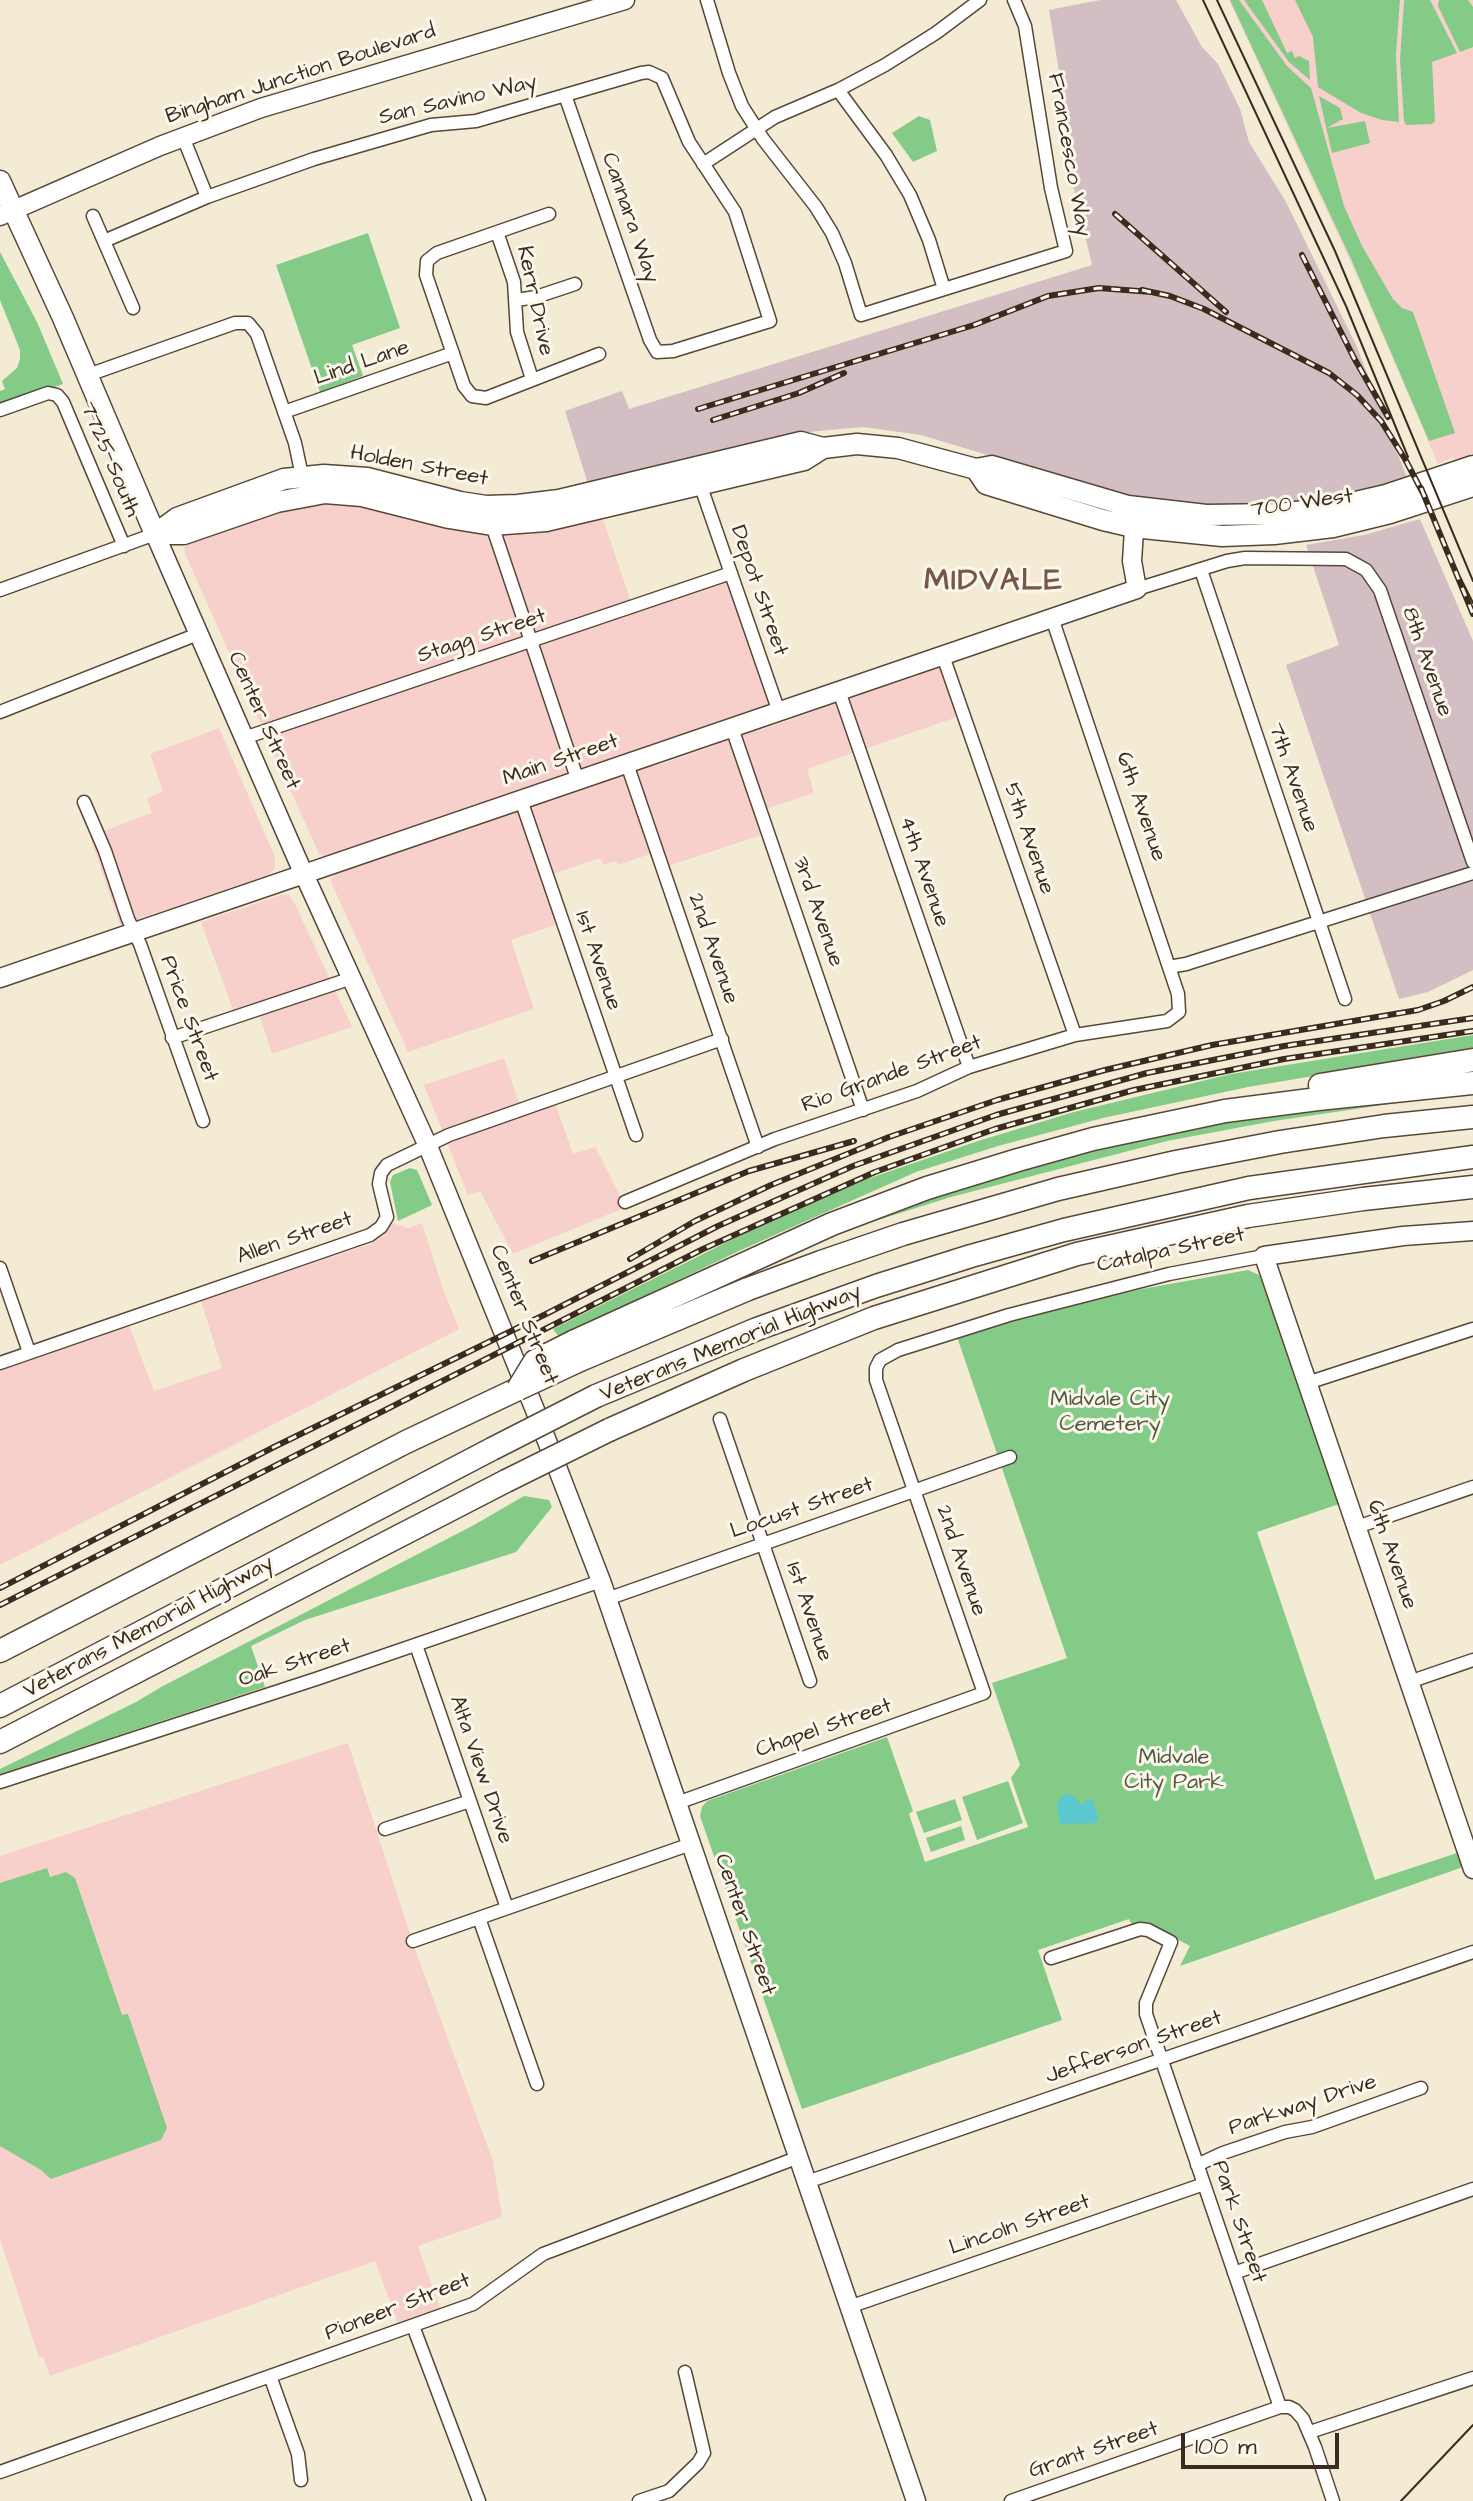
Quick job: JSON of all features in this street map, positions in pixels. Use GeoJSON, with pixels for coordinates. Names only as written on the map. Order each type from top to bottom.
{"type":"FeatureCollection","features":[{"type":"Feature","properties":{"kind":"highway"},"geometry":{"type":"LineString","coordinates":[[577,1351],[832,1224],[927,1188],[1138,1122],[1198,1108],[1473,1060]]}},
{"type":"Feature","properties":{"kind":"highway"},"geometry":{"type":"LineString","coordinates":[[1056,1149],[1225,1111],[1473,1083]]}},
{"type":"Feature","properties":{"kind":"highway","name":"Veterans Memorial Highway"},"geometry":{"type":"LineString","coordinates":[[0,1651],[406,1442],[518,1389],[577,1351],[821,1262],[903,1234],[1058,1189],[1176,1162],[1384,1126],[1473,1117]]}},
{"type":"Feature","properties":{"kind":"highway","name":"Veterans Memorial Highway"},"geometry":{"type":"LineString","coordinates":[[0,1706],[596,1396],[757,1329],[876,1286],[1064,1230],[1249,1188],[1473,1157]]}},
{"type":"Feature","properties":{"kind":"highway"},"geometry":{"type":"LineString","coordinates":[[0,1742],[609,1430],[680,1397],[874,1318],[1024,1269],[1134,1240],[1248,1216],[1427,1191],[1473,1189]]}},
{"type":"Feature","properties":{"kind":"main road","name":"Bingham Junction Boulevard"},"geometry":{"type":"LineString","coordinates":[[7,213],[183,137],[298,96],[625,0]]}},
{"type":"Feature","properties":{"kind":"main road","name":"Center Street"},"geometry":{"type":"LineString","coordinates":[[0,181],[7,213],[88,375],[198,634],[427,1144],[535,1410],[604,1590],[916,2501]]}},
{"type":"Feature","properties":{"kind":"main road","name":"Holden Street"},"geometry":{"type":"LineString","coordinates":[[155,534],[177,518],[262,485],[302,476],[367,478],[489,515],[518,505],[559,500],[801,442],[823,448],[857,444],[915,452],[976,469],[986,484],[1134,517]]}},
{"type":"Feature","properties":{"kind":"main road","name":"Holden Street"},"geometry":{"type":"LineString","coordinates":[[155,534],[184,534],[277,502],[325,493],[362,496],[449,518],[489,515],[546,521],[804,460],[823,448]]}},
{"type":"Feature","properties":{"kind":"main road","name":"700 West"},"geometry":{"type":"LineString","coordinates":[[1134,517],[1253,516],[1305,512],[1377,498],[1473,466]]}},
{"type":"Feature","properties":{"kind":"main road","name":"700 West"},"geometry":{"type":"LineString","coordinates":[[1134,517],[1222,536],[1314,530],[1380,516],[1473,486]]}},
{"type":"Feature","properties":{"kind":"main road"},"geometry":{"type":"LineString","coordinates":[[1134,517],[1132,561],[1137,589]]}},
{"type":"Feature","properties":{"kind":"main road","name":"Main Street"},"geometry":{"type":"LineString","coordinates":[[0,978],[1137,589]]}},
{"type":"Feature","properties":{"kind":"main road","name":"Catalpa Street"},"geometry":{"type":"LineString","coordinates":[[1264,1256],[1403,1236],[1473,1231]]}},
{"type":"Feature","properties":{"kind":"main road","name":"6th Avenue"},"geometry":{"type":"LineString","coordinates":[[1264,1256],[1473,1869]]}},
{"type":"Feature","properties":{"kind":"street"},"geometry":{"type":"LineString","coordinates":[[707,0],[733,84],[756,129]]}},
{"type":"Feature","properties":{"kind":"street"},"geometry":{"type":"LineString","coordinates":[[703,164],[782,113],[838,90],[911,49],[980,0]]}},
{"type":"Feature","properties":{"kind":"street","name":"Francesco Way"},"geometry":{"type":"LineString","coordinates":[[756,129],[816,207],[832,233],[861,315],[1066,251],[1051,188],[1025,26],[1014,0]]}},
{"type":"Feature","properties":{"kind":"street","name":"San Savino Way"},"geometry":{"type":"LineString","coordinates":[[104,241],[207,197],[314,159],[431,125],[471,122],[653,72],[664,82],[682,127],[735,212],[770,321]]}},
{"type":"Feature","properties":{"kind":"street"},"geometry":{"type":"LineString","coordinates":[[838,90],[886,155],[910,195],[929,240],[944,289]]}},
{"type":"Feature","properties":{"kind":"street","name":"Cannara Way"},"geometry":{"type":"LineString","coordinates":[[565,95],[650,340],[657,352],[673,351],[770,321]]}},
{"type":"Feature","properties":{"kind":"street"},"geometry":{"type":"LineString","coordinates":[[183,137],[207,197]]}},
{"type":"Feature","properties":{"kind":"street"},"geometry":{"type":"LineString","coordinates":[[549,214],[437,253],[427,261],[426,275],[464,386],[472,396],[486,398],[599,354]]}},
{"type":"Feature","properties":{"kind":"street"},"geometry":{"type":"LineString","coordinates":[[93,216],[133,308]]}},
{"type":"Feature","properties":{"kind":"street","name":"Kerr Drive"},"geometry":{"type":"LineString","coordinates":[[497,232],[512,275],[518,338],[532,379]]}},
{"type":"Feature","properties":{"kind":"street"},"geometry":{"type":"LineString","coordinates":[[516,300],[575,284]]}},
{"type":"Feature","properties":{"kind":"street"},"geometry":{"type":"LineString","coordinates":[[88,375],[235,323],[245,323],[257,334],[295,443],[302,476]]}},
{"type":"Feature","properties":{"kind":"street","name":"Lind Lane"},"geometry":{"type":"LineString","coordinates":[[284,412],[453,353]]}},
{"type":"Feature","properties":{"kind":"street","name":"7725 South"},"geometry":{"type":"LineString","coordinates":[[0,410],[54,393],[63,402],[124,546]]}},
{"type":"Feature","properties":{"kind":"street","name":"Depot Street"},"geometry":{"type":"LineString","coordinates":[[700,484],[779,712]]}},
{"type":"Feature","properties":{"kind":"street"},"geometry":{"type":"LineString","coordinates":[[489,515],[578,781]]}},
{"type":"Feature","properties":{"kind":"street","name":"Holden Street"},"geometry":{"type":"LineString","coordinates":[[0,590],[155,534]]}},
{"type":"Feature","properties":{"kind":"street","name":"Main Street"},"geometry":{"type":"LineString","coordinates":[[1137,589],[1227,561],[1257,558],[1346,559],[1366,570]]}},
{"type":"Feature","properties":{"kind":"street","name":"7th Avenue"},"geometry":{"type":"LineString","coordinates":[[1201,570],[1345,999]]}},
{"type":"Feature","properties":{"kind":"street","name":"8th Avenue"},"geometry":{"type":"LineString","coordinates":[[1366,570],[1380,590],[1473,862]]}},
{"type":"Feature","properties":{"kind":"street","name":"Stagg Street"},"geometry":{"type":"LineString","coordinates":[[244,738],[731,573]]}},
{"type":"Feature","properties":{"kind":"street","name":"6th Avenue"},"geometry":{"type":"LineString","coordinates":[[1052,618],[1178,994],[1179,1012]]}},
{"type":"Feature","properties":{"kind":"street"},"geometry":{"type":"LineString","coordinates":[[0,712],[198,634]]}},
{"type":"Feature","properties":{"kind":"street","name":"5th Avenue"},"geometry":{"type":"LineString","coordinates":[[943,656],[1075,1035]]}},
{"type":"Feature","properties":{"kind":"street","name":"4th Avenue"},"geometry":{"type":"LineString","coordinates":[[839,691],[969,1067]]}},
{"type":"Feature","properties":{"kind":"street","name":"3rd Avenue"},"geometry":{"type":"LineString","coordinates":[[732,728],[863,1110]]}},
{"type":"Feature","properties":{"kind":"street","name":"2nd Avenue"},"geometry":{"type":"LineString","coordinates":[[627,764],[758,1147]]}},
{"type":"Feature","properties":{"kind":"street","name":"1st Avenue"},"geometry":{"type":"LineString","coordinates":[[521,800],[636,1135]]}},
{"type":"Feature","properties":{"kind":"street","name":"Price Street"},"geometry":{"type":"LineString","coordinates":[[84,802],[140,944],[203,1121]]}},
{"type":"Feature","properties":{"kind":"street"},"geometry":{"type":"LineString","coordinates":[[1169,967],[1473,873]]}},
{"type":"Feature","properties":{"kind":"street"},"geometry":{"type":"LineString","coordinates":[[172,1038],[352,978]]}},
{"type":"Feature","properties":{"kind":"street","name":"Rio Grande Street"},"geometry":{"type":"LineString","coordinates":[[625,1202],[758,1147],[917,1091],[969,1067],[1075,1035],[1167,1021],[1179,1012]]}},
{"type":"Feature","properties":{"kind":"street","name":"Allen Street"},"geometry":{"type":"LineString","coordinates":[[0,1363],[374,1233],[387,1217],[379,1184],[381,1173],[387,1165],[427,1144],[722,1039]]}},
{"type":"Feature","properties":{"kind":"street","name":"Catalpa Street"},"geometry":{"type":"LineString","coordinates":[[887,1354],[974,1325],[1085,1295],[1169,1274],[1264,1256]]}},
{"type":"Feature","properties":{"kind":"street"},"geometry":{"type":"LineString","coordinates":[[0,1268],[29,1352]]}},
{"type":"Feature","properties":{"kind":"street"},"geometry":{"type":"LineString","coordinates":[[1307,1383],[1473,1329]]}},
{"type":"Feature","properties":{"kind":"street","name":"2nd Avenue"},"geometry":{"type":"LineString","coordinates":[[887,1354],[876,1368],[876,1380],[984,1693]]}},
{"type":"Feature","properties":{"kind":"street","name":"1st Avenue"},"geometry":{"type":"LineString","coordinates":[[720,1419],[810,1681]]}},
{"type":"Feature","properties":{"kind":"street","name":"Locust Street"},"geometry":{"type":"LineString","coordinates":[[604,1590],[763,1544],[1010,1457]]}},
{"type":"Feature","properties":{"kind":"street"},"geometry":{"type":"LineString","coordinates":[[1357,1527],[1473,1487]]}},
{"type":"Feature","properties":{"kind":"street","name":"Oak Street"},"geometry":{"type":"LineString","coordinates":[[0,1782],[416,1645],[604,1590]]}},
{"type":"Feature","properties":{"kind":"street","name":"Alta View Drive"},"geometry":{"type":"LineString","coordinates":[[416,1645],[507,1908]]}},
{"type":"Feature","properties":{"kind":"street"},"geometry":{"type":"LineString","coordinates":[[1409,1682],[1473,1660]]}},
{"type":"Feature","properties":{"kind":"street","name":"Chapel Street"},"geometry":{"type":"LineString","coordinates":[[677,1803],[984,1693]]}},
{"type":"Feature","properties":{"kind":"street"},"geometry":{"type":"LineString","coordinates":[[385,1829],[470,1801]]}},
{"type":"Feature","properties":{"kind":"street"},"geometry":{"type":"LineString","coordinates":[[413,1941],[691,1844]]}},
{"type":"Feature","properties":{"kind":"street"},"geometry":{"type":"LineString","coordinates":[[479,1918],[537,2084]]}},
{"type":"Feature","properties":{"kind":"street","name":"Park Street"},"geometry":{"type":"LineString","coordinates":[[1051,1958],[1140,1929],[1171,1942],[1145,2009],[1280,2407]]}},
{"type":"Feature","properties":{"kind":"street","name":"Jefferson Street"},"geometry":{"type":"LineString","coordinates":[[807,2182],[1473,1952]]}},
{"type":"Feature","properties":{"kind":"street","name":"Parkway Drive"},"geometry":{"type":"LineString","coordinates":[[1197,2165],[1421,2088]]}},
{"type":"Feature","properties":{"kind":"street","name":"Pioneer Street"},"geometry":{"type":"LineString","coordinates":[[0,2472],[473,2304],[520,2268],[568,2243],[799,2157]]}},
{"type":"Feature","properties":{"kind":"street","name":"Lincoln Street"},"geometry":{"type":"LineString","coordinates":[[849,2307],[1204,2184]]}},
{"type":"Feature","properties":{"kind":"street"},"geometry":{"type":"LineString","coordinates":[[1234,2273],[1473,2189]]}},
{"type":"Feature","properties":{"kind":"street"},"geometry":{"type":"LineString","coordinates":[[413,2326],[479,2501]]}},
{"type":"Feature","properties":{"kind":"street"},"geometry":{"type":"LineString","coordinates":[[639,2501],[656,2498],[675,2486],[704,2453],[685,2372]]}},
{"type":"Feature","properties":{"kind":"street"},"geometry":{"type":"LineString","coordinates":[[270,2376],[298,2454],[301,2480]]}},
{"type":"Feature","properties":{"kind":"street"},"geometry":{"type":"LineString","coordinates":[[1310,2432],[1473,2378]]}},
{"type":"Feature","properties":{"kind":"street"},"geometry":{"type":"LineString","coordinates":[[1280,2407],[1295,2410],[1310,2432],[1333,2501]]}},
{"type":"Feature","properties":{"kind":"street","name":"Grant Street"},"geometry":{"type":"LineString","coordinates":[[1011,2501],[1280,2407]]}},
{"type":"Feature","properties":{"kind":"shaded area"},"geometry":{"type":"Polygon","coordinates":[[[1100,0],[1176,0],[1202,47],[1218,64],[1240,109],[1249,142],[1286,202],[1357,347],[1407,478],[1363,493],[1290,505],[1227,508],[1131,498],[921,435],[863,427],[797,433],[588,484],[565,411],[622,391],[629,409],[1092,265],[1073,185],[1077,182],[1049,10],[1100,0]]]}},
{"type":"Feature","properties":{"kind":"shaded area"},"geometry":{"type":"Polygon","coordinates":[[[1229,0],[1473,0],[1473,454],[1456,461],[1453,457],[1438,464],[1357,276],[1229,0]]]}},
{"type":"Feature","properties":{"kind":"shaded area"},"geometry":{"type":"Polygon","coordinates":[[[330,503],[362,506],[481,533],[539,532],[603,519],[631,602],[724,570],[769,704],[759,712],[751,710],[601,762],[598,767],[555,782],[549,779],[341,850],[329,857],[319,854],[184,547],[188,542],[270,512],[330,503]]]}},
{"type":"Feature","properties":{"kind":"shaded area"},"geometry":{"type":"Polygon","coordinates":[[[1420,519],[1473,641],[1473,970],[1428,992],[1399,999],[1286,665],[1339,645],[1306,545],[1364,535],[1420,519]]]}},
{"type":"Feature","properties":{"kind":"shaded area"},"geometry":{"type":"Polygon","coordinates":[[[936,666],[942,672],[957,717],[807,769],[814,793],[766,809],[773,831],[656,870],[650,854],[618,865],[616,861],[603,865],[600,858],[553,874],[569,920],[511,940],[534,1009],[408,1052],[331,882],[337,872],[499,818],[504,812],[542,799],[548,802],[606,782],[609,776],[650,764],[655,766],[714,746],[716,741],[752,728],[758,731],[818,710],[821,706],[918,676],[920,672],[936,666]]]}},
{"type":"Feature","properties":{"kind":"shaded area"},"geometry":{"type":"Polygon","coordinates":[[[219,728],[275,857],[275,869],[268,875],[120,925],[90,836],[152,813],[147,798],[163,791],[150,754],[219,728]]]}},
{"type":"Feature","properties":{"kind":"shaded area"},"geometry":{"type":"Polygon","coordinates":[[[289,895],[294,902],[352,1027],[272,1054],[256,1003],[233,1010],[201,922],[289,895]]]}},
{"type":"Feature","properties":{"kind":"shaded area"},"geometry":{"type":"Polygon","coordinates":[[[504,1058],[519,1103],[551,1092],[573,1154],[595,1147],[626,1207],[513,1254],[480,1191],[468,1195],[424,1085],[504,1058]]]}},
{"type":"Feature","properties":{"kind":"shaded area"},"geometry":{"type":"Polygon","coordinates":[[[392,1223],[408,1228],[422,1223],[459,1329],[0,1565],[0,1370],[129,1325],[154,1391],[222,1368],[201,1301],[370,1244],[383,1236],[392,1223]]]}},
{"type":"Feature","properties":{"kind":"shaded area"},"geometry":{"type":"Polygon","coordinates":[[[348,1743],[416,1952],[493,2161],[502,2217],[418,2246],[440,2308],[398,2323],[375,2261],[50,2376],[43,2357],[39,2358],[0,2239],[0,1856],[348,1743]]]}},
{"type":"Feature","properties":{"kind":"green space"},"geometry":{"type":"Polygon","coordinates":[[[1230,0],[1239,0],[1287,66],[1311,88],[1344,206],[1362,246],[1393,299],[1402,308],[1413,312],[1455,433],[1429,441],[1351,259],[1230,0]]]}},
{"type":"Feature","properties":{"kind":"green space"},"geometry":{"type":"Polygon","coordinates":[[[1244,0],[1262,0],[1287,53],[1292,51],[1295,58],[1299,56],[1309,61],[1310,80],[1289,62],[1244,0]]]}},
{"type":"Feature","properties":{"kind":"green space"},"geometry":{"type":"Polygon","coordinates":[[[1295,0],[1400,0],[1396,55],[1399,122],[1361,113],[1318,87],[1313,37],[1295,0]]]}},
{"type":"Feature","properties":{"kind":"green space"},"geometry":{"type":"Polygon","coordinates":[[[1404,0],[1430,0],[1457,53],[1432,62],[1435,121],[1432,124],[1406,125],[1404,121],[1400,60],[1404,0]]]}},
{"type":"Feature","properties":{"kind":"green space"},"geometry":{"type":"Polygon","coordinates":[[[1439,0],[1468,0],[1473,7],[1473,47],[1460,52],[1438,6],[1439,0]]]}},
{"type":"Feature","properties":{"kind":"green space"},"geometry":{"type":"Polygon","coordinates":[[[1319,96],[1340,108],[1343,119],[1327,128],[1365,121],[1370,143],[1332,153],[1319,96]]]}},
{"type":"Feature","properties":{"kind":"green space"},"geometry":{"type":"Polygon","coordinates":[[[919,116],[930,120],[937,151],[913,162],[892,133],[919,116]]]}},
{"type":"Feature","properties":{"kind":"green space"},"geometry":{"type":"Polygon","coordinates":[[[368,233],[400,328],[352,345],[363,376],[320,392],[276,265],[368,233]]]}},
{"type":"Feature","properties":{"kind":"green space"},"geometry":{"type":"Polygon","coordinates":[[[0,252],[37,322],[63,384],[0,406],[0,391],[5,389],[2,381],[17,368],[20,350],[0,300],[0,252]]]}},
{"type":"Feature","properties":{"kind":"green space"},"geometry":{"type":"Polygon","coordinates":[[[1473,1035],[1473,1049],[1248,1087],[1103,1118],[916,1172],[741,1250],[559,1337],[553,1329],[767,1222],[867,1179],[978,1141],[1074,1112],[1231,1074],[1473,1035]]]}},
{"type":"Feature","properties":{"kind":"green space"},"geometry":{"type":"Polygon","coordinates":[[[1473,1092],[1473,1095],[1274,1121],[1167,1141],[951,1197],[837,1233],[868,1216],[1051,1156],[1265,1111],[1473,1092]]]}},
{"type":"Feature","properties":{"kind":"green space"},"geometry":{"type":"Polygon","coordinates":[[[410,1168],[417,1170],[432,1205],[398,1221],[390,1182],[393,1175],[410,1168]]]}},
{"type":"Feature","properties":{"kind":"green space","name":"Midvale City Park"},"geometry":{"type":"Polygon","coordinates":[[[1248,1270],[1259,1275],[1264,1282],[1339,1504],[1257,1532],[1375,1880],[1457,1853],[1463,1867],[1180,1966],[1190,1946],[1151,1925],[1132,1925],[1129,1919],[1038,1950],[1062,2020],[802,2109],[700,1816],[702,1807],[707,1801],[887,1737],[913,1811],[909,1814],[925,1862],[1028,1827],[1011,1778],[1020,1765],[992,1683],[1067,1658],[957,1337],[1055,1309],[1248,1270]]]}},
{"type":"Feature","properties":{"kind":"green space"},"geometry":{"type":"Polygon","coordinates":[[[524,1496],[549,1500],[552,1507],[516,1552],[305,1620],[251,1646],[265,1687],[0,1774],[0,1769],[136,1702],[524,1496]]]}},
{"type":"Feature","properties":{"kind":"green space"},"geometry":{"type":"Polygon","coordinates":[[[1008,1781],[1023,1823],[977,1840],[962,1797],[1008,1781]]]}},
{"type":"Feature","properties":{"kind":"green space"},"geometry":{"type":"Polygon","coordinates":[[[955,1799],[962,1820],[924,1833],[916,1812],[955,1799]]]}},
{"type":"Feature","properties":{"kind":"green space"},"geometry":{"type":"Polygon","coordinates":[[[961,1826],[965,1840],[931,1852],[926,1838],[961,1826]]]}},
{"type":"Feature","properties":{"kind":"green space"},"geometry":{"type":"Polygon","coordinates":[[[47,1868],[50,1877],[66,1872],[75,1878],[122,2015],[128,2014],[167,2128],[161,2140],[51,2179],[0,2146],[0,1883],[47,1868]]]}},
{"type":"Feature","properties":{"kind":"water"},"geometry":{"type":"Polygon","coordinates":[[[1070,1794],[1083,1806],[1086,1800],[1092,1800],[1099,1819],[1095,1823],[1060,1824],[1057,1805],[1062,1796],[1070,1794]]]}},
{"type":"Feature","properties":{"kind":"tram line"},"geometry":{"type":"LineString","coordinates":[[1203,0],[1346,306],[1408,457]]}},
{"type":"Feature","properties":{"kind":"tram line"},"geometry":{"type":"LineString","coordinates":[[1217,0],[1335,251],[1473,581]]}},
{"type":"Feature","properties":{"kind":"tram line"},"geometry":{"type":"LineString","coordinates":[[1457,571],[1473,603]]}},
{"type":"Feature","properties":{"kind":"tram line"},"geometry":{"type":"LineString","coordinates":[[1401,2501],[1473,2425]]}},
{"type":"Feature","properties":{"kind":"railway"},"geometry":{"type":"LineString","coordinates":[[1115,214],[1226,312]]}},
{"type":"Feature","properties":{"kind":"railway"},"geometry":{"type":"LineString","coordinates":[[1302,255],[1388,417]]}},
{"type":"Feature","properties":{"kind":"railway"},"geometry":{"type":"LineString","coordinates":[[698,409],[974,325],[1048,296],[1099,288],[1151,292]]}},
{"type":"Feature","properties":{"kind":"railway"},"geometry":{"type":"LineString","coordinates":[[1142,290],[1170,296],[1204,309],[1329,373],[1357,395],[1381,421],[1425,497]]}},
{"type":"Feature","properties":{"kind":"railway"},"geometry":{"type":"LineString","coordinates":[[713,420],[799,393],[844,373]]}},
{"type":"Feature","properties":{"kind":"railway"},"geometry":{"type":"LineString","coordinates":[[1421,488],[1473,614]]}},
{"type":"Feature","properties":{"kind":"railway"},"geometry":{"type":"LineString","coordinates":[[630,1259],[695,1221],[771,1185],[889,1137],[997,1100],[1212,1045],[1418,1010],[1473,987]]}},
{"type":"Feature","properties":{"kind":"railway"},"geometry":{"type":"LineString","coordinates":[[0,1588],[274,1447],[718,1226],[853,1166],[996,1115],[1147,1073],[1284,1046],[1473,1018]]}},
{"type":"Feature","properties":{"kind":"railway"},"geometry":{"type":"LineString","coordinates":[[0,1605],[703,1249],[875,1172],[995,1129],[1134,1090],[1284,1059],[1473,1031]]}},
{"type":"Feature","properties":{"kind":"railway"},"geometry":{"type":"LineString","coordinates":[[532,1261],[749,1171],[854,1141]]}},
{"type":"Feature","properties":{"kind":"district","name":"MIDVALE"},"geometry":{"type":"Point","coordinates":[994,583]}},
{"type":"Feature","properties":{"kind":"park label","name":"Midvale City Cemetery"},"geometry":{"type":"Point","coordinates":[1110,1412]}}]}
